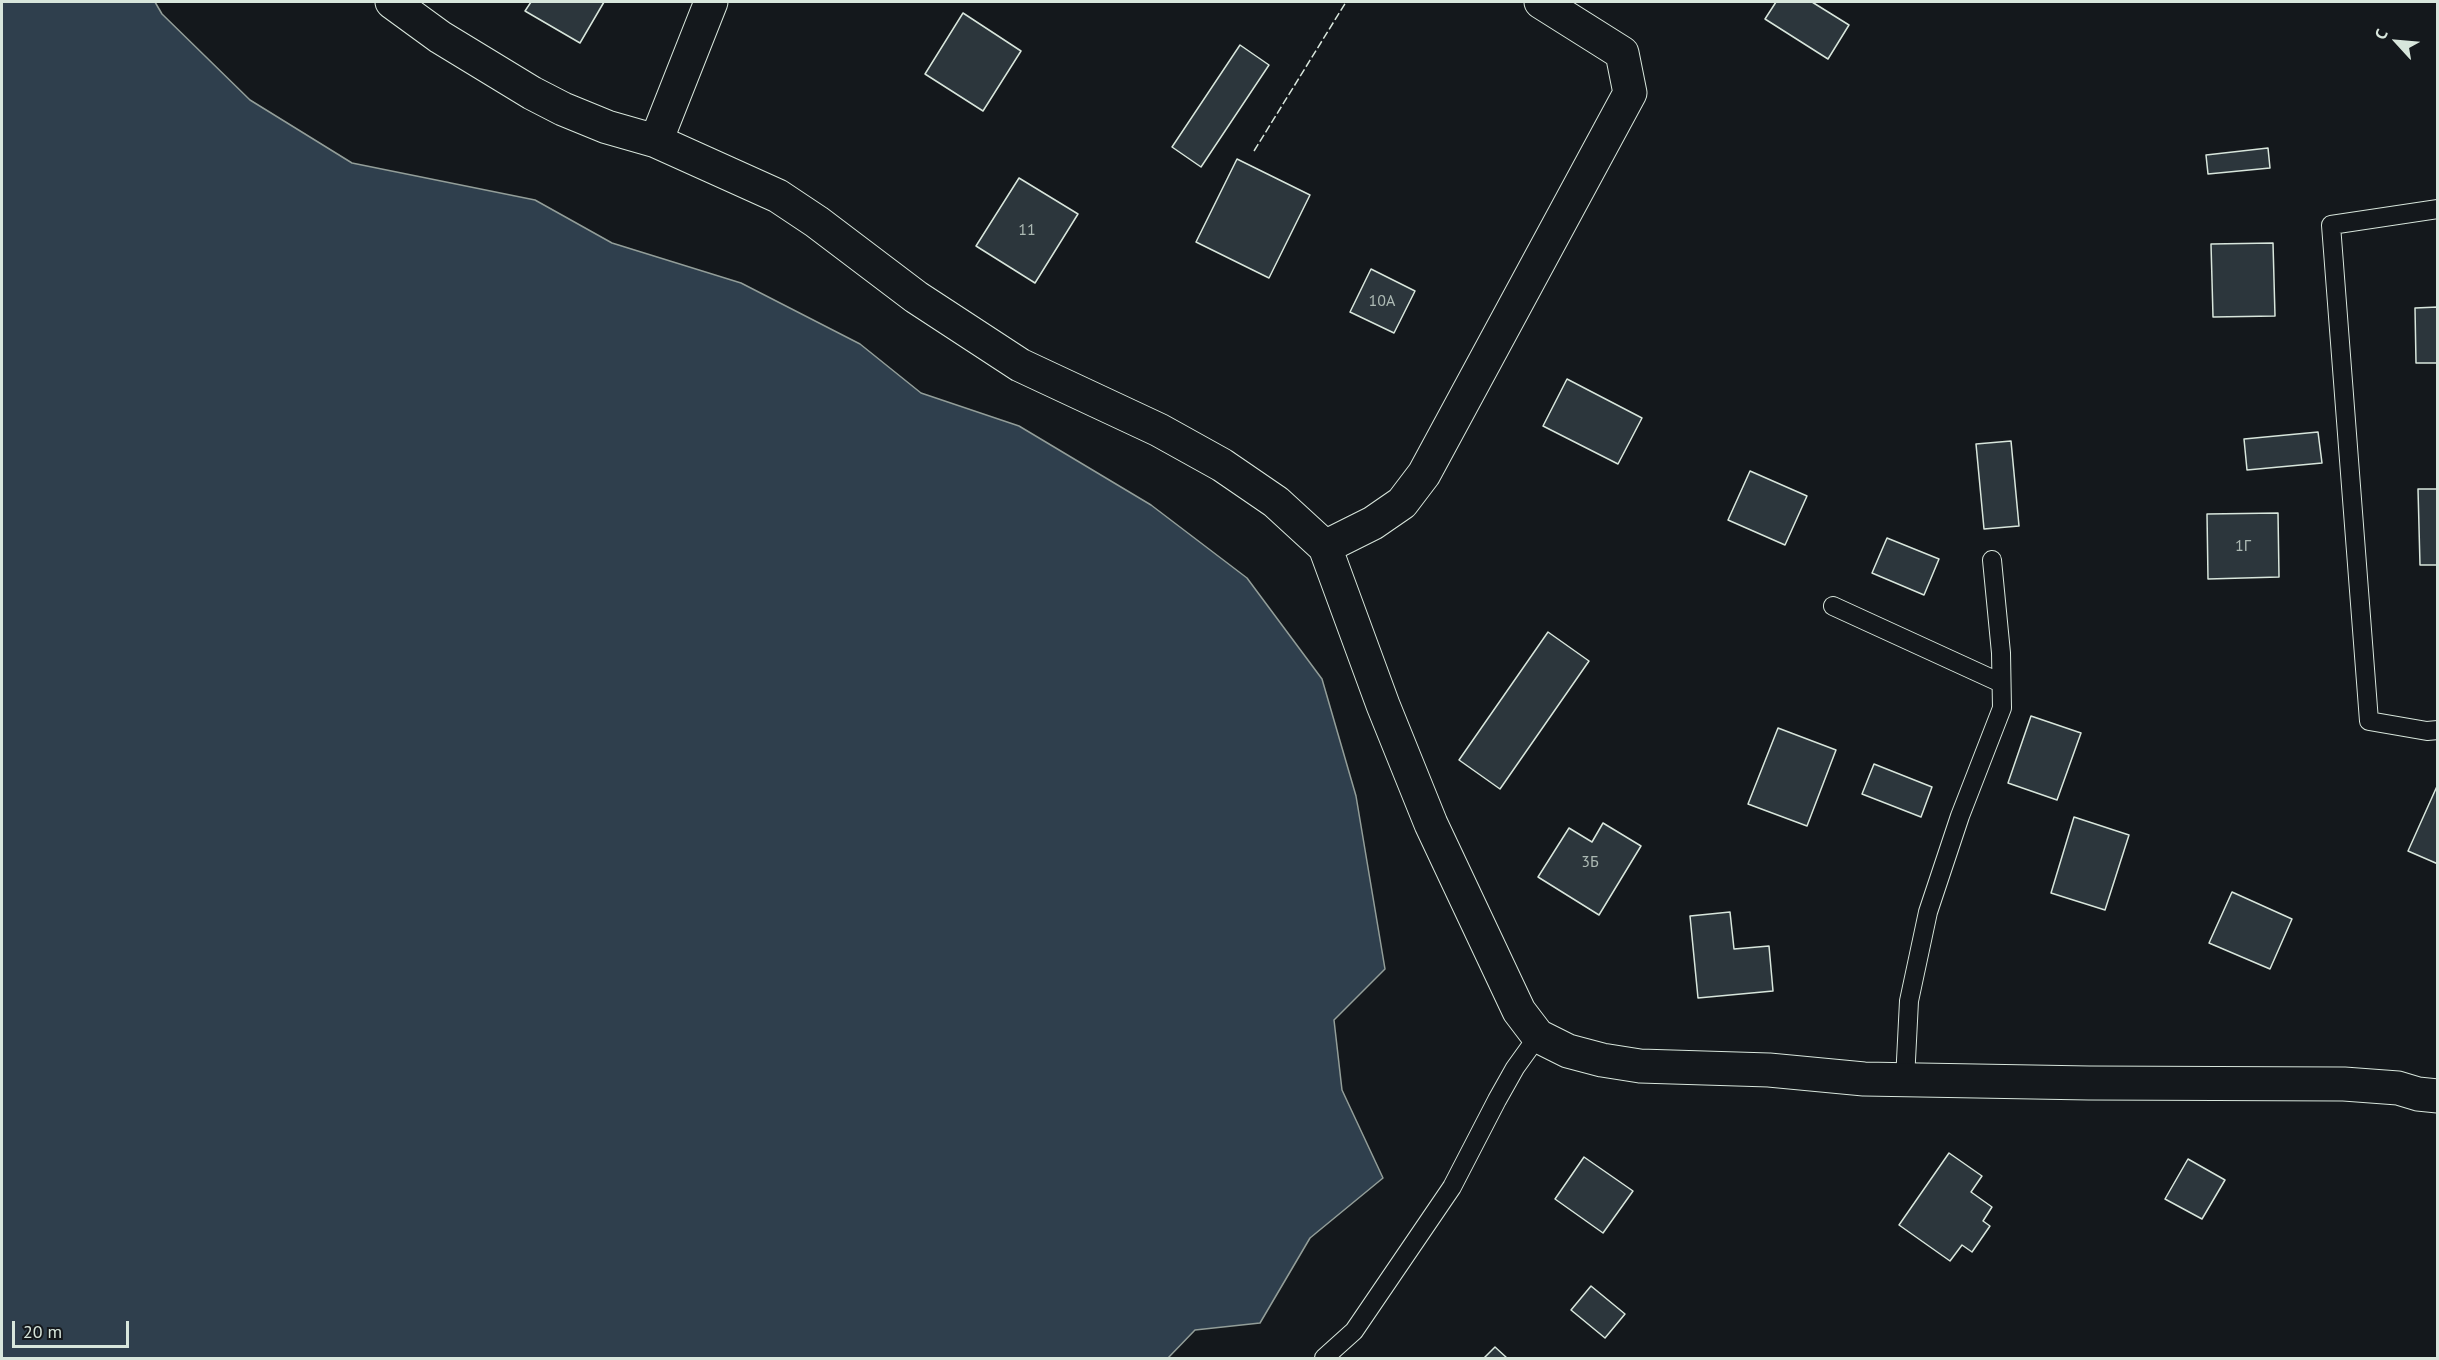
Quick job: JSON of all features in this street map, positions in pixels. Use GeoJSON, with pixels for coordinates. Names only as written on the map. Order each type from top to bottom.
{"type":"FeatureCollection","features":[{"type":"Feature","properties":{"kind":"street"},"geometry":{"type":"LineString","coordinates":[[392,2],[440,37],[531,93],[607,127],[656,141],[778,196],[818,222],[916,297],[1020,366],[1159,430],[1222,465],[1276,502],[1325,547],[1383,705],[1431,824],[1519,1011],[1538,1036],[1568,1051],[1602,1060],[1640,1066],[1769,1070],[1864,1079],[2253,1085],[2344,1084],[2398,1088],[2418,1094],[2438,1096]]}},
{"type":"Feature","properties":{"kind":"street"},"geometry":{"type":"LineString","coordinates":[[656,141],[711,2]]}},
{"type":"Feature","properties":{"kind":"street"},"geometry":{"type":"LineString","coordinates":[[1325,547],[1373,523],[1402,503],[1424,474],[1629,93],[1622,53],[1541,2]]}},
{"type":"Feature","properties":{"kind":"lane"},"geometry":{"type":"LineString","coordinates":[[2438,209],[2331,225],[2370,721],[2427,731],[2438,730]]}},
{"type":"Feature","properties":{"kind":"lane"},"geometry":{"type":"LineString","coordinates":[[1905,1080],[1909,1001],[1928,912],[1960,816],[2002,708],[2001,652],[1992,560]]}},
{"type":"Feature","properties":{"kind":"lane"},"geometry":{"type":"LineString","coordinates":[[1833,606],[2001,682]]}},
{"type":"Feature","properties":{"kind":"lane"},"geometry":{"type":"LineString","coordinates":[[1324,1359],[1354,1331],[1452,1187],[1515,1068],[1538,1036]]}},
{"type":"Feature","properties":{"kind":"water"},"geometry":{"type":"Polygon","coordinates":[[[2,2],[155,2],[162,14],[250,100],[352,163],[535,200],[612,243],[741,283],[860,344],[921,393],[1019,426],[1151,505],[1247,578],[1322,679],[1356,796],[1385,969],[1334,1020],[1342,1090],[1383,1178],[1310,1238],[1260,1323],[1195,1330],[1168,1358],[2,1358],[2,2]]]}},
{"type":"Feature","properties":{"kind":"building"},"geometry":{"type":"Polygon","coordinates":[[[531,2],[604,2],[580,43],[525,11],[531,2]]]}},
{"type":"Feature","properties":{"kind":"building"},"geometry":{"type":"Polygon","coordinates":[[[1776,2],[1812,2],[1849,25],[1828,59],[1765,19],[1776,2]]]}},
{"type":"Feature","properties":{"kind":"building"},"geometry":{"type":"Polygon","coordinates":[[[963,13],[1021,51],[983,111],[925,74],[963,13]]]}},
{"type":"Feature","properties":{"kind":"building"},"geometry":{"type":"Polygon","coordinates":[[[1240,45],[1269,65],[1201,167],[1172,147],[1240,45]]]}},
{"type":"Feature","properties":{"kind":"building"},"geometry":{"type":"Polygon","coordinates":[[[2268,148],[2270,168],[2208,174],[2206,155],[2268,148]]]}},
{"type":"Feature","properties":{"kind":"building"},"geometry":{"type":"Polygon","coordinates":[[[1237,159],[1310,195],[1269,278],[1196,242],[1237,159]]]}},
{"type":"Feature","properties":{"kind":"building"},"geometry":{"type":"Polygon","coordinates":[[[1019,178],[1078,214],[1035,283],[976,246],[1019,178]]]}},
{"type":"Feature","properties":{"kind":"building"},"geometry":{"type":"Polygon","coordinates":[[[2273,243],[2275,316],[2213,317],[2211,244],[2273,243]]]}},
{"type":"Feature","properties":{"kind":"building"},"geometry":{"type":"Polygon","coordinates":[[[1371,269],[1415,291],[1394,333],[1350,312],[1371,269]]]}},
{"type":"Feature","properties":{"kind":"building"},"geometry":{"type":"Polygon","coordinates":[[[2438,307],[2438,363],[2416,363],[2415,308],[2438,307]]]}},
{"type":"Feature","properties":{"kind":"building"},"geometry":{"type":"Polygon","coordinates":[[[1567,379],[1642,418],[1618,464],[1543,426],[1567,379]]]}},
{"type":"Feature","properties":{"kind":"building"},"geometry":{"type":"Polygon","coordinates":[[[2318,432],[2322,463],[2247,470],[2244,439],[2318,432]]]}},
{"type":"Feature","properties":{"kind":"building"},"geometry":{"type":"Polygon","coordinates":[[[2011,441],[2019,526],[1984,529],[1976,444],[2011,441]]]}},
{"type":"Feature","properties":{"kind":"building"},"geometry":{"type":"Polygon","coordinates":[[[1750,471],[1807,496],[1785,545],[1728,520],[1750,471]]]}},
{"type":"Feature","properties":{"kind":"building"},"geometry":{"type":"Polygon","coordinates":[[[2418,489],[2438,489],[2438,565],[2420,565],[2418,489]]]}},
{"type":"Feature","properties":{"kind":"building"},"geometry":{"type":"Polygon","coordinates":[[[2278,513],[2279,577],[2208,579],[2207,514],[2278,513]]]}},
{"type":"Feature","properties":{"kind":"building"},"geometry":{"type":"Polygon","coordinates":[[[1887,538],[1939,559],[1924,595],[1872,573],[1887,538]]]}},
{"type":"Feature","properties":{"kind":"building"},"geometry":{"type":"Polygon","coordinates":[[[1548,632],[1589,661],[1500,789],[1459,760],[1548,632]]]}},
{"type":"Feature","properties":{"kind":"building"},"geometry":{"type":"Polygon","coordinates":[[[2031,716],[2081,733],[2057,800],[2008,783],[2031,716]]]}},
{"type":"Feature","properties":{"kind":"building"},"geometry":{"type":"Polygon","coordinates":[[[1778,728],[1836,750],[1807,826],[1748,804],[1778,728]]]}},
{"type":"Feature","properties":{"kind":"building"},"geometry":{"type":"Polygon","coordinates":[[[1874,764],[1932,787],[1921,817],[1862,794],[1874,764]]]}},
{"type":"Feature","properties":{"kind":"building"},"geometry":{"type":"Polygon","coordinates":[[[2438,784],[2438,864],[2408,851],[2438,784]]]}},
{"type":"Feature","properties":{"kind":"building"},"geometry":{"type":"Polygon","coordinates":[[[2074,817],[2129,835],[2105,910],[2051,893],[2074,817]]]}},
{"type":"Feature","properties":{"kind":"building"},"geometry":{"type":"Polygon","coordinates":[[[1603,823],[1641,846],[1599,915],[1538,877],[1569,828],[1592,842],[1603,823]]]}},
{"type":"Feature","properties":{"kind":"building"},"geometry":{"type":"Polygon","coordinates":[[[2232,892],[2292,919],[2270,969],[2209,943],[2232,892]]]}},
{"type":"Feature","properties":{"kind":"building"},"geometry":{"type":"Polygon","coordinates":[[[1730,912],[1734,949],[1769,946],[1773,991],[1698,998],[1690,916],[1730,912]]]}},
{"type":"Feature","properties":{"kind":"building"},"geometry":{"type":"Polygon","coordinates":[[[1949,1153],[1982,1176],[1971,1192],[1992,1207],[1983,1221],[1990,1226],[1972,1252],[1962,1245],[1950,1261],[1899,1225],[1949,1153]]]}},
{"type":"Feature","properties":{"kind":"building"},"geometry":{"type":"Polygon","coordinates":[[[1584,1157],[1633,1191],[1603,1233],[1555,1199],[1584,1157]]]}},
{"type":"Feature","properties":{"kind":"building"},"geometry":{"type":"Polygon","coordinates":[[[2188,1159],[2225,1180],[2202,1219],[2165,1199],[2188,1159]]]}},
{"type":"Feature","properties":{"kind":"building"},"geometry":{"type":"Polygon","coordinates":[[[1591,1286],[1625,1314],[1605,1338],[1571,1310],[1591,1286]]]}},
{"type":"Feature","properties":{"kind":"building"},"geometry":{"type":"Polygon","coordinates":[[[1495,1347],[1507,1358],[1484,1358],[1495,1347]]]}},
{"type":"Feature","properties":{"kind":"fence"},"geometry":{"type":"LineString","coordinates":[[1254,151],[1346,2]]}}]}
